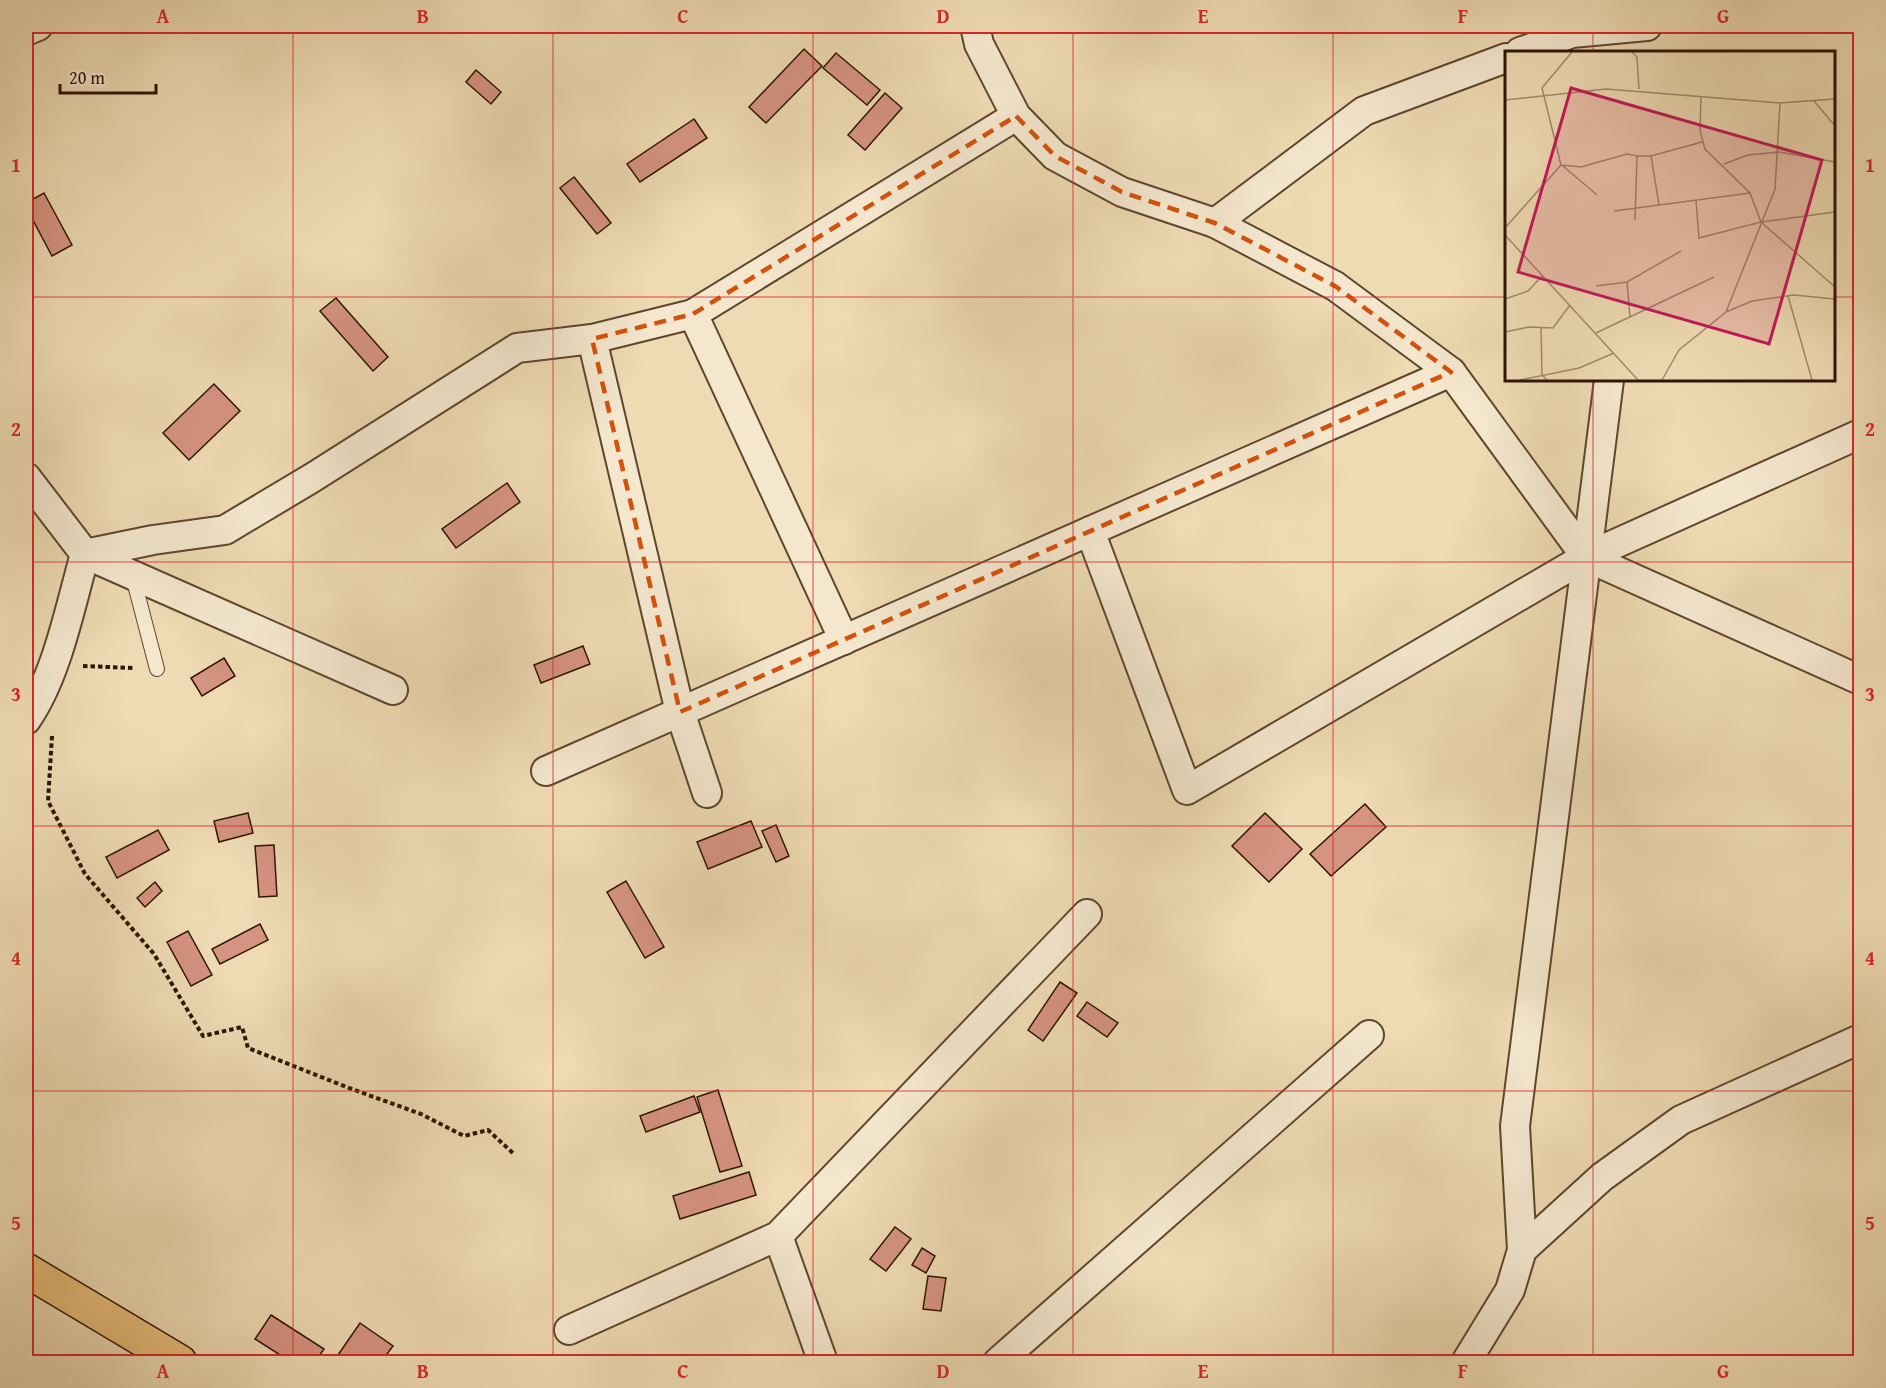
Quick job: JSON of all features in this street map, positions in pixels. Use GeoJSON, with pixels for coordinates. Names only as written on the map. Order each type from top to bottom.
{"type":"FeatureCollection","features":[{"type":"Feature","properties":{"kind":"main road"},"geometry":{"type":"LineString","coordinates":[[26,1270],[178,1362]]}},
{"type":"Feature","properties":{"kind":"street"},"geometry":{"type":"LineString","coordinates":[[26,31],[38,26]]}},
{"type":"Feature","properties":{"kind":"street"},"geometry":{"type":"LineString","coordinates":[[975,26],[979,44],[1016,116],[1055,156],[1122,192],[1215,222],[1335,285],[1451,372],[1586,557],[1860,680]]}},
{"type":"Feature","properties":{"kind":"street"},"geometry":{"type":"LineString","coordinates":[[1524,51],[1573,37],[1647,26]]}},
{"type":"Feature","properties":{"kind":"street"},"geometry":{"type":"LineString","coordinates":[[1215,222],[1364,111],[1505,58]]}},
{"type":"Feature","properties":{"kind":"street"},"geometry":{"type":"LineString","coordinates":[[85,554],[153,540],[225,530],[312,478],[517,348],[592,339],[693,315],[1016,116]]}},
{"type":"Feature","properties":{"kind":"street"},"geometry":{"type":"LineString","coordinates":[[693,315],[844,640]]}},
{"type":"Feature","properties":{"kind":"street"},"geometry":{"type":"LineString","coordinates":[[592,339],[680,712],[706,793]]}},
{"type":"Feature","properties":{"kind":"street"},"geometry":{"type":"LineString","coordinates":[[546,771],[1451,372]]}},
{"type":"Feature","properties":{"kind":"street"},"geometry":{"type":"LineString","coordinates":[[1466,1362],[1510,1290],[1522,1250],[1515,1126],[1609,381]]}},
{"type":"Feature","properties":{"kind":"street"},"geometry":{"type":"LineString","coordinates":[[1090,531],[1187,790],[1586,557],[1860,434]]}},
{"type":"Feature","properties":{"kind":"street"},"geometry":{"type":"LineString","coordinates":[[26,477],[85,554],[393,690]]}},
{"type":"Feature","properties":{"kind":"street"},"geometry":{"type":"LineString","coordinates":[[26,720],[36,706],[53,665],[85,554]]}},
{"type":"Feature","properties":{"kind":"street"},"geometry":{"type":"LineString","coordinates":[[568,1330],[778,1236],[1087,914]]}},
{"type":"Feature","properties":{"kind":"street"},"geometry":{"type":"LineString","coordinates":[[998,1362],[1370,1035]]}},
{"type":"Feature","properties":{"kind":"street"},"geometry":{"type":"LineString","coordinates":[[1522,1250],[1602,1178],[1681,1120],[1860,1039]]}},
{"type":"Feature","properties":{"kind":"street"},"geometry":{"type":"LineString","coordinates":[[778,1236],[824,1362]]}},
{"type":"Feature","properties":{"kind":"lane"},"geometry":{"type":"LineString","coordinates":[[132,575],[157,669]]}},
{"type":"Feature","properties":{"kind":"path"},"geometry":{"type":"LineString","coordinates":[[53,665],[157,669]]}},
{"type":"Feature","properties":{"kind":"path"},"geometry":{"type":"LineString","coordinates":[[53,730],[48,801],[85,874],[154,954],[203,1036],[242,1027],[248,1048],[422,1114],[464,1136],[488,1130],[515,1155]]}},
{"type":"Feature","properties":{"kind":"highlighted area"},"geometry":{"type":"Polygon","coordinates":[[[1016,116],[1055,156],[1122,192],[1215,223],[1335,286],[1451,372],[1090,531],[680,712],[592,339],[693,314],[1016,116]]]}},
{"type":"Feature","properties":{"kind":"building"},"geometry":{"type":"Polygon","coordinates":[[[804,49],[822,66],[766,123],[749,107],[804,49]]]}},
{"type":"Feature","properties":{"kind":"building"},"geometry":{"type":"Polygon","coordinates":[[[836,53],[880,90],[867,105],[823,68],[836,53]]]}},
{"type":"Feature","properties":{"kind":"building"},"geometry":{"type":"Polygon","coordinates":[[[476,70],[501,92],[491,104],[466,82],[476,70]]]}},
{"type":"Feature","properties":{"kind":"building"},"geometry":{"type":"Polygon","coordinates":[[[885,93],[902,108],[865,150],[848,135],[885,93]]]}},
{"type":"Feature","properties":{"kind":"building"},"geometry":{"type":"Polygon","coordinates":[[[694,119],[707,138],[640,182],[627,164],[694,119]]]}},
{"type":"Feature","properties":{"kind":"building"},"geometry":{"type":"Polygon","coordinates":[[[574,177],[611,223],[597,234],[560,188],[574,177]]]}},
{"type":"Feature","properties":{"kind":"building"},"geometry":{"type":"Polygon","coordinates":[[[44,193],[72,245],[52,256],[26,207],[26,203],[44,193]]]}},
{"type":"Feature","properties":{"kind":"building"},"geometry":{"type":"Polygon","coordinates":[[[336,298],[388,357],[373,371],[320,311],[336,298]]]}},
{"type":"Feature","properties":{"kind":"building"},"geometry":{"type":"Polygon","coordinates":[[[214,384],[240,411],[189,460],[163,433],[214,384]]]}},
{"type":"Feature","properties":{"kind":"building"},"geometry":{"type":"Polygon","coordinates":[[[507,483],[520,502],[456,548],[442,529],[507,483]]]}},
{"type":"Feature","properties":{"kind":"building"},"geometry":{"type":"Polygon","coordinates":[[[583,646],[590,664],[541,683],[534,665],[583,646]]]}},
{"type":"Feature","properties":{"kind":"building"},"geometry":{"type":"Polygon","coordinates":[[[224,658],[235,676],[202,696],[191,678],[224,658]]]}},
{"type":"Feature","properties":{"kind":"building"},"geometry":{"type":"Polygon","coordinates":[[[1365,804],[1386,827],[1331,876],[1310,854],[1365,804]]]}},
{"type":"Feature","properties":{"kind":"building"},"geometry":{"type":"Polygon","coordinates":[[[248,813],[253,833],[219,842],[214,821],[248,813]]]}},
{"type":"Feature","properties":{"kind":"building"},"geometry":{"type":"Polygon","coordinates":[[[1265,813],[1302,849],[1269,882],[1232,846],[1265,813]]]}},
{"type":"Feature","properties":{"kind":"building"},"geometry":{"type":"Polygon","coordinates":[[[751,821],[762,847],[708,869],[697,842],[751,821]]]}},
{"type":"Feature","properties":{"kind":"building"},"geometry":{"type":"Polygon","coordinates":[[[776,825],[789,856],[776,862],[762,831],[776,825]]]}},
{"type":"Feature","properties":{"kind":"building"},"geometry":{"type":"Polygon","coordinates":[[[158,830],[169,850],[117,878],[106,857],[158,830]]]}},
{"type":"Feature","properties":{"kind":"building"},"geometry":{"type":"Polygon","coordinates":[[[274,845],[277,896],[259,897],[255,846],[274,845]]]}},
{"type":"Feature","properties":{"kind":"building"},"geometry":{"type":"Polygon","coordinates":[[[626,881],[664,947],[645,958],[607,892],[626,881]]]}},
{"type":"Feature","properties":{"kind":"building"},"geometry":{"type":"Polygon","coordinates":[[[155,882],[162,891],[145,907],[137,898],[155,882]]]}},
{"type":"Feature","properties":{"kind":"building"},"geometry":{"type":"Polygon","coordinates":[[[260,924],[268,940],[220,964],[212,949],[260,924]]]}},
{"type":"Feature","properties":{"kind":"building"},"geometry":{"type":"Polygon","coordinates":[[[188,931],[212,975],[191,986],[167,942],[188,931]]]}},
{"type":"Feature","properties":{"kind":"building"},"geometry":{"type":"Polygon","coordinates":[[[1060,982],[1077,993],[1043,1041],[1028,1030],[1060,982]]]}},
{"type":"Feature","properties":{"kind":"building"},"geometry":{"type":"Polygon","coordinates":[[[1087,1002],[1118,1023],[1107,1037],[1077,1016],[1087,1002]]]}},
{"type":"Feature","properties":{"kind":"building"},"geometry":{"type":"Polygon","coordinates":[[[718,1090],[742,1166],[720,1172],[697,1097],[718,1090]]]}},
{"type":"Feature","properties":{"kind":"building"},"geometry":{"type":"Polygon","coordinates":[[[694,1096],[700,1112],[646,1132],[640,1116],[694,1096]]]}},
{"type":"Feature","properties":{"kind":"building"},"geometry":{"type":"Polygon","coordinates":[[[749,1172],[756,1195],[680,1219],[673,1196],[749,1172]]]}},
{"type":"Feature","properties":{"kind":"building"},"geometry":{"type":"Polygon","coordinates":[[[895,1227],[911,1239],[886,1271],[870,1259],[895,1227]]]}},
{"type":"Feature","properties":{"kind":"building"},"geometry":{"type":"Polygon","coordinates":[[[922,1248],[935,1256],[926,1273],[912,1265],[922,1248]]]}},
{"type":"Feature","properties":{"kind":"building"},"geometry":{"type":"Polygon","coordinates":[[[928,1276],[946,1278],[941,1311],[923,1309],[928,1276]]]}},
{"type":"Feature","properties":{"kind":"building"},"geometry":{"type":"Polygon","coordinates":[[[271,1315],[324,1349],[315,1362],[291,1362],[255,1339],[271,1315]]]}},
{"type":"Feature","properties":{"kind":"building"},"geometry":{"type":"Polygon","coordinates":[[[360,1323],[393,1346],[381,1362],[350,1362],[338,1355],[360,1323]]]}}]}
